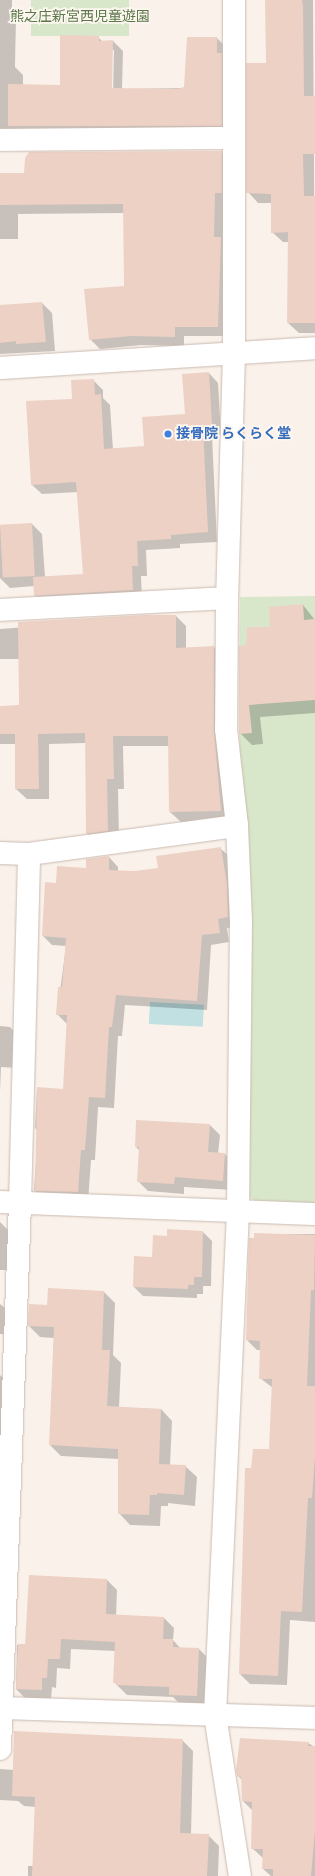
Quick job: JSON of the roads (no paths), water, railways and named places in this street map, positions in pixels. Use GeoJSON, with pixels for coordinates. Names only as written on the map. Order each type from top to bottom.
{"type":"FeatureCollection","features":[{"type":"Feature","properties":{"kind":"street"},"geometry":{"type":"LineString","coordinates":[[234,0],[234,353],[226,598],[226,729],[237,826],[241,923],[238,1212],[215,1715],[240,1876]]}},
{"type":"Feature","properties":{"kind":"street"},"geometry":{"type":"LineString","coordinates":[[0,140],[234,138]]}},
{"type":"Feature","properties":{"kind":"street"},"geometry":{"type":"LineString","coordinates":[[0,368],[315,348]]}},
{"type":"Feature","properties":{"kind":"street"},"geometry":{"type":"LineString","coordinates":[[0,610],[226,598]]}},
{"type":"Feature","properties":{"kind":"street"},"geometry":{"type":"LineString","coordinates":[[0,853],[29,854],[237,826]]}},
{"type":"Feature","properties":{"kind":"street"},"geometry":{"type":"LineString","coordinates":[[0,1749],[10,1202],[29,854]]}},
{"type":"Feature","properties":{"kind":"street"},"geometry":{"type":"LineString","coordinates":[[10,1202],[315,1214]]}},
{"type":"Feature","properties":{"kind":"street"},"geometry":{"type":"LineString","coordinates":[[1,1708],[315,1718]]}},
{"type":"Feature","properties":{"kind":"water"},"geometry":{"type":"Polygon","coordinates":[[[150,1002],[204,1005],[203,1027],[149,1024],[150,1002]]]}},
{"type":"Feature","properties":{"kind":"place","name":"接骨院 らくらく堂"},"geometry":{"type":"Point","coordinates":[168,434]}},
{"type":"Feature","properties":{"kind":"park label","name":"熊之庄新宮西児童遊園"},"geometry":{"type":"Point","coordinates":[80,17]}}]}
